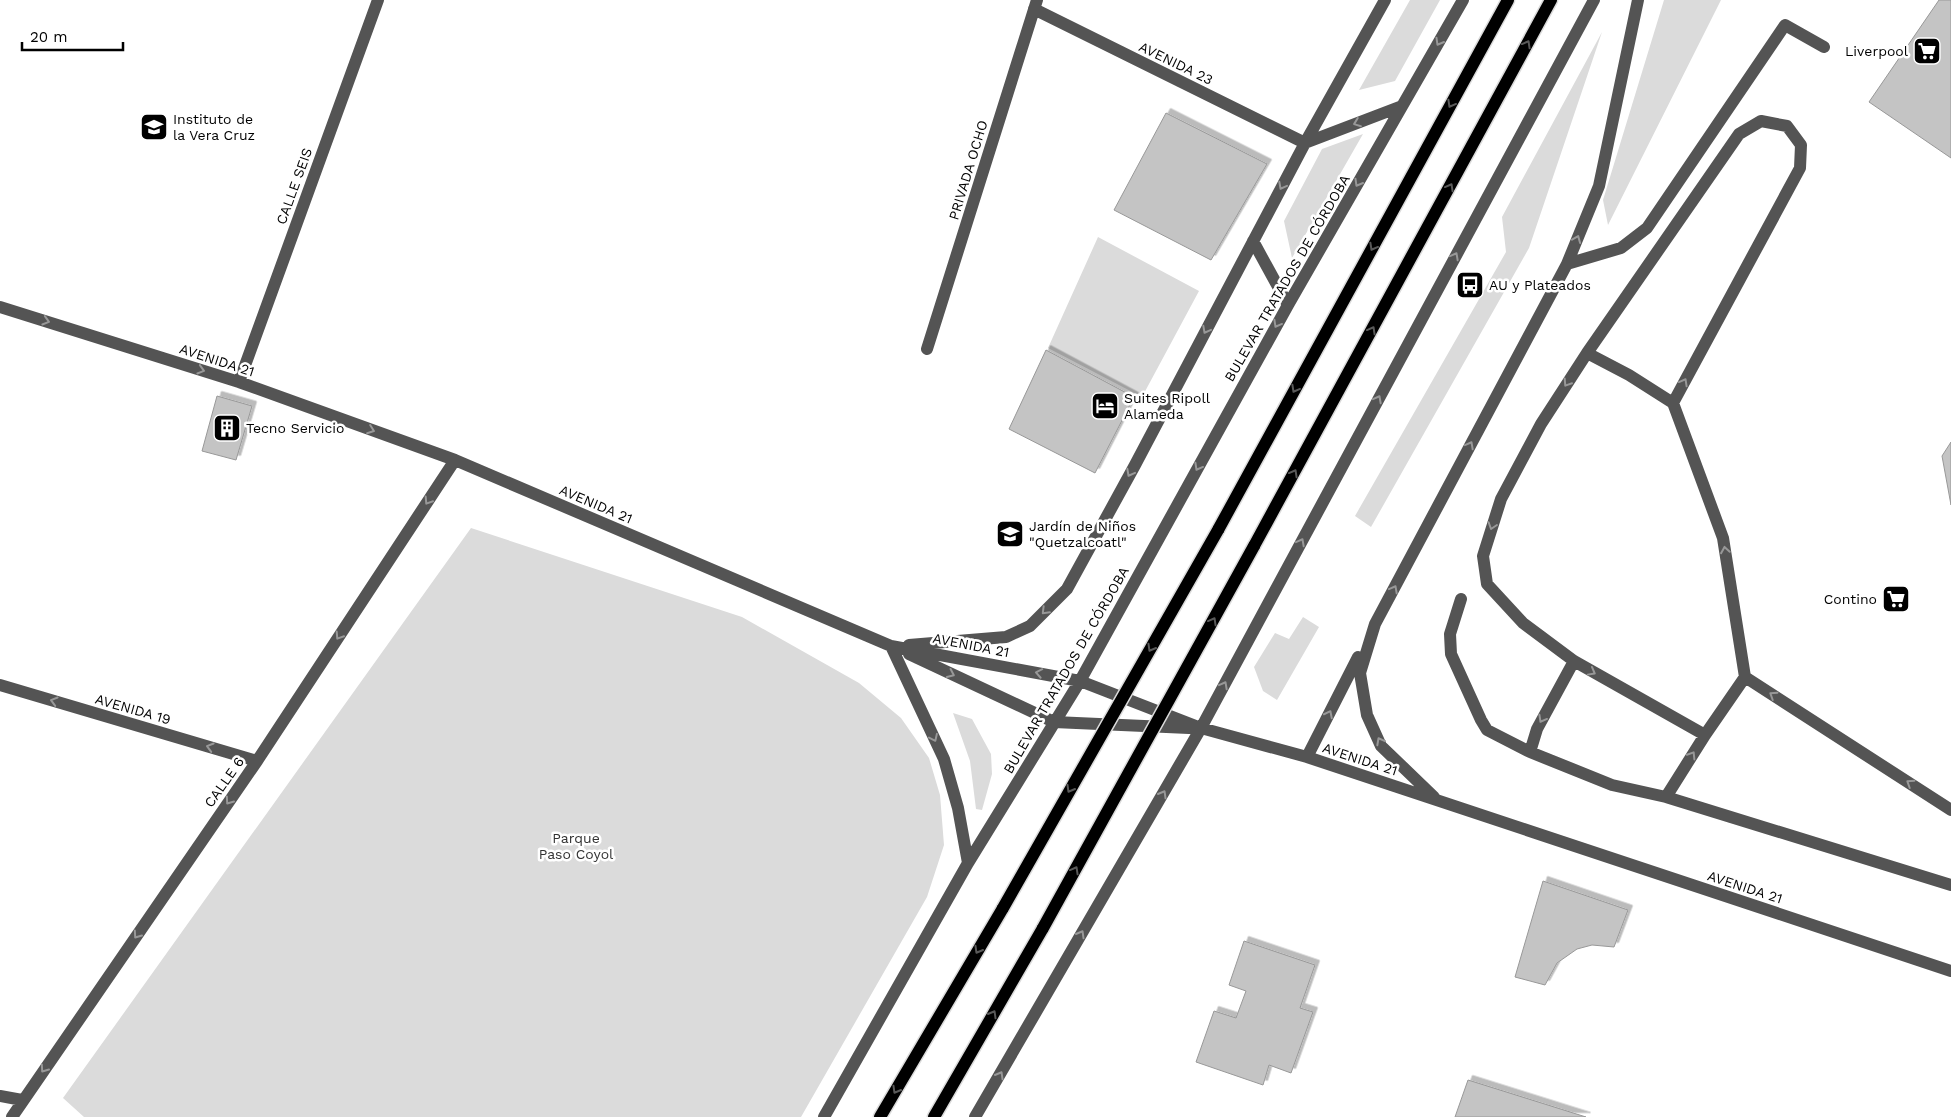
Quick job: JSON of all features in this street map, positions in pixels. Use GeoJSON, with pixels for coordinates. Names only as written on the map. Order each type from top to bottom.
{"type":"FeatureCollection","features":[{"type":"Feature","properties":{"kind":"main road"},"geometry":{"type":"LineString","coordinates":[[880,1117],[1003,908],[1218,530],[1508,0]]}},
{"type":"Feature","properties":{"kind":"main road"},"geometry":{"type":"LineString","coordinates":[[934,1117],[1043,928],[1552,0]]}},
{"type":"Feature","properties":{"kind":"street","name":"CALLE SEIS"},"geometry":{"type":"LineString","coordinates":[[239,382],[378,0]]}},
{"type":"Feature","properties":{"kind":"street"},"geometry":{"type":"LineString","coordinates":[[891,646],[1006,637],[1030,626],[1067,589],[1305,143],[1385,0]]}},
{"type":"Feature","properties":{"kind":"street","name":"BULEVAR TRATADOS DE CÓRDOBA"},"geometry":{"type":"LineString","coordinates":[[824,1117],[968,863],[1080,681],[1288,305],[1463,0]]}},
{"type":"Feature","properties":{"kind":"street"},"geometry":{"type":"LineString","coordinates":[[975,1117],[1201,728],[1594,0]]}},
{"type":"Feature","properties":{"kind":"street"},"geometry":{"type":"LineString","coordinates":[[1307,757],[1567,264],[1599,186],[1638,0]]}},
{"type":"Feature","properties":{"kind":"street","name":"AVENIDA 23"},"geometry":{"type":"LineString","coordinates":[[1035,5],[1305,143]]}},
{"type":"Feature","properties":{"kind":"street","name":"PRIVADA OCHO"},"geometry":{"type":"LineString","coordinates":[[927,349],[1035,5]]}},
{"type":"Feature","properties":{"kind":"street"},"geometry":{"type":"LineString","coordinates":[[1567,264],[1621,248],[1646,228],[1784,25],[1824,47]]}},
{"type":"Feature","properties":{"kind":"street"},"geometry":{"type":"LineString","coordinates":[[1305,143],[1402,106]]}},
{"type":"Feature","properties":{"kind":"street"},"geometry":{"type":"LineString","coordinates":[[1673,403],[1800,168],[1801,145],[1787,126],[1761,121],[1739,134],[1587,353],[1541,424],[1501,499],[1483,556],[1487,584],[1523,623],[1574,661],[1705,735]]}},
{"type":"Feature","properties":{"kind":"street"},"geometry":{"type":"LineString","coordinates":[[1253,240],[1288,305]]}},
{"type":"Feature","properties":{"kind":"street","name":"AVENIDA 21"},"geometry":{"type":"LineString","coordinates":[[0,307],[239,382],[455,460],[891,646],[1080,681],[1201,728],[1307,757],[1951,971]]}},
{"type":"Feature","properties":{"kind":"street"},"geometry":{"type":"LineString","coordinates":[[1587,353],[1629,375],[1673,403],[1723,538],[1745,677],[1705,735],[1666,797]]}},
{"type":"Feature","properties":{"kind":"street","name":"CALLE 6"},"geometry":{"type":"LineString","coordinates":[[12,1117],[257,761],[455,460]]}},
{"type":"Feature","properties":{"kind":"street"},"geometry":{"type":"LineString","coordinates":[[1461,599],[1450,634],[1451,654],[1474,705],[1488,730],[1530,752],[1612,785],[1666,797],[1951,885]]}},
{"type":"Feature","properties":{"kind":"street"},"geometry":{"type":"LineString","coordinates":[[1376,624],[1360,673],[1367,715],[1381,746],[1437,800]]}},
{"type":"Feature","properties":{"kind":"street"},"geometry":{"type":"LineString","coordinates":[[891,646],[1054,722],[1201,728]]}},
{"type":"Feature","properties":{"kind":"street"},"geometry":{"type":"LineString","coordinates":[[891,646],[944,760],[958,808],[968,863]]}},
{"type":"Feature","properties":{"kind":"street"},"geometry":{"type":"LineString","coordinates":[[1530,752],[1536,730],[1574,661]]}},
{"type":"Feature","properties":{"kind":"street"},"geometry":{"type":"LineString","coordinates":[[1745,677],[1951,810]]}},
{"type":"Feature","properties":{"kind":"street","name":"AVENIDA 19"},"geometry":{"type":"LineString","coordinates":[[0,685],[257,761]]}},
{"type":"Feature","properties":{"kind":"street"},"geometry":{"type":"LineString","coordinates":[[0,1096],[22,1100]]}},
{"type":"Feature","properties":{"kind":"green space"},"geometry":{"type":"Polygon","coordinates":[[[1410,0],[1440,0],[1395,81],[1359,90],[1410,0]]]}},
{"type":"Feature","properties":{"kind":"green space"},"geometry":{"type":"Polygon","coordinates":[[[1664,0],[1721,0],[1608,225],[1603,200],[1664,0]]]}},
{"type":"Feature","properties":{"kind":"green space"},"geometry":{"type":"Polygon","coordinates":[[[1602,32],[1529,248],[1371,527],[1355,516],[1506,252],[1502,217],[1602,32]]]}},
{"type":"Feature","properties":{"kind":"green space"},"geometry":{"type":"Polygon","coordinates":[[[1363,134],[1292,258],[1284,221],[1322,149],[1363,134]]]}},
{"type":"Feature","properties":{"kind":"green space"},"geometry":{"type":"Polygon","coordinates":[[[1098,237],[1199,291],[1142,397],[1048,348],[1098,237]]]}},
{"type":"Feature","properties":{"kind":"green space","name":"Parque Paso Coyol"},"geometry":{"type":"Polygon","coordinates":[[[471,528],[742,617],[859,683],[901,718],[929,758],[940,795],[944,845],[927,897],[801,1117],[84,1117],[63,1098],[471,528]]]}},
{"type":"Feature","properties":{"kind":"green space"},"geometry":{"type":"Polygon","coordinates":[[[1303,617],[1319,627],[1277,700],[1263,691],[1254,667],[1275,633],[1289,639],[1303,617]]]}},
{"type":"Feature","properties":{"kind":"green space"},"geometry":{"type":"Polygon","coordinates":[[[953,713],[972,719],[991,754],[992,774],[982,810],[976,809],[970,761],[953,713]]]}},
{"type":"Feature","properties":{"kind":"building","name":"Liverpool"},"geometry":{"type":"Polygon","coordinates":[[[1939,0],[1951,0],[1951,158],[1869,102],[1939,0]]]}},
{"type":"Feature","properties":{"kind":"building"},"geometry":{"type":"Polygon","coordinates":[[[1166,113],[1267,164],[1211,260],[1114,210],[1166,113]]]}},
{"type":"Feature","properties":{"kind":"building"},"geometry":{"type":"Polygon","coordinates":[[[1046,350],[1134,397],[1095,473],[1009,429],[1046,350]]]}},
{"type":"Feature","properties":{"kind":"building","name":"Tecno Servicio"},"geometry":{"type":"Polygon","coordinates":[[[217,396],[252,406],[236,460],[202,451],[217,396]]]}},
{"type":"Feature","properties":{"kind":"building"},"geometry":{"type":"Polygon","coordinates":[[[1951,442],[1951,505],[1942,456],[1951,442]]]}},
{"type":"Feature","properties":{"kind":"building"},"geometry":{"type":"Polygon","coordinates":[[[1543,881],[1628,910],[1614,947],[1592,945],[1577,949],[1557,963],[1545,985],[1515,977],[1543,881]]]}},
{"type":"Feature","properties":{"kind":"building"},"geometry":{"type":"Polygon","coordinates":[[[1244,941],[1315,965],[1300,1008],[1313,1012],[1291,1073],[1269,1065],[1263,1085],[1196,1062],[1214,1011],[1236,1018],[1246,991],[1229,985],[1244,941]]]}},
{"type":"Feature","properties":{"kind":"building"},"geometry":{"type":"Polygon","coordinates":[[[1468,1080],[1586,1117],[1455,1117],[1468,1080]]]}},
{"type":"Feature","properties":{"kind":"place","name":"Liverpool"},"geometry":{"type":"Point","coordinates":[1927,51]}},
{"type":"Feature","properties":{"kind":"place","name":"Instituto de la Vera Cruz"},"geometry":{"type":"Point","coordinates":[154,127]}},
{"type":"Feature","properties":{"kind":"place","name":"AU y Plateados"},"geometry":{"type":"Point","coordinates":[1470,285]}},
{"type":"Feature","properties":{"kind":"place","name":"Suites Ripoll Alameda"},"geometry":{"type":"Point","coordinates":[1105,406]}},
{"type":"Feature","properties":{"kind":"place","name":"Tecno Servicio"},"geometry":{"type":"Point","coordinates":[227,428]}},
{"type":"Feature","properties":{"kind":"place","name":"Jardín de Niños \"Quetzalcoatl\""},"geometry":{"type":"Point","coordinates":[1010,534]}},
{"type":"Feature","properties":{"kind":"place","name":"Contino"},"geometry":{"type":"Point","coordinates":[1896,599]}}]}
